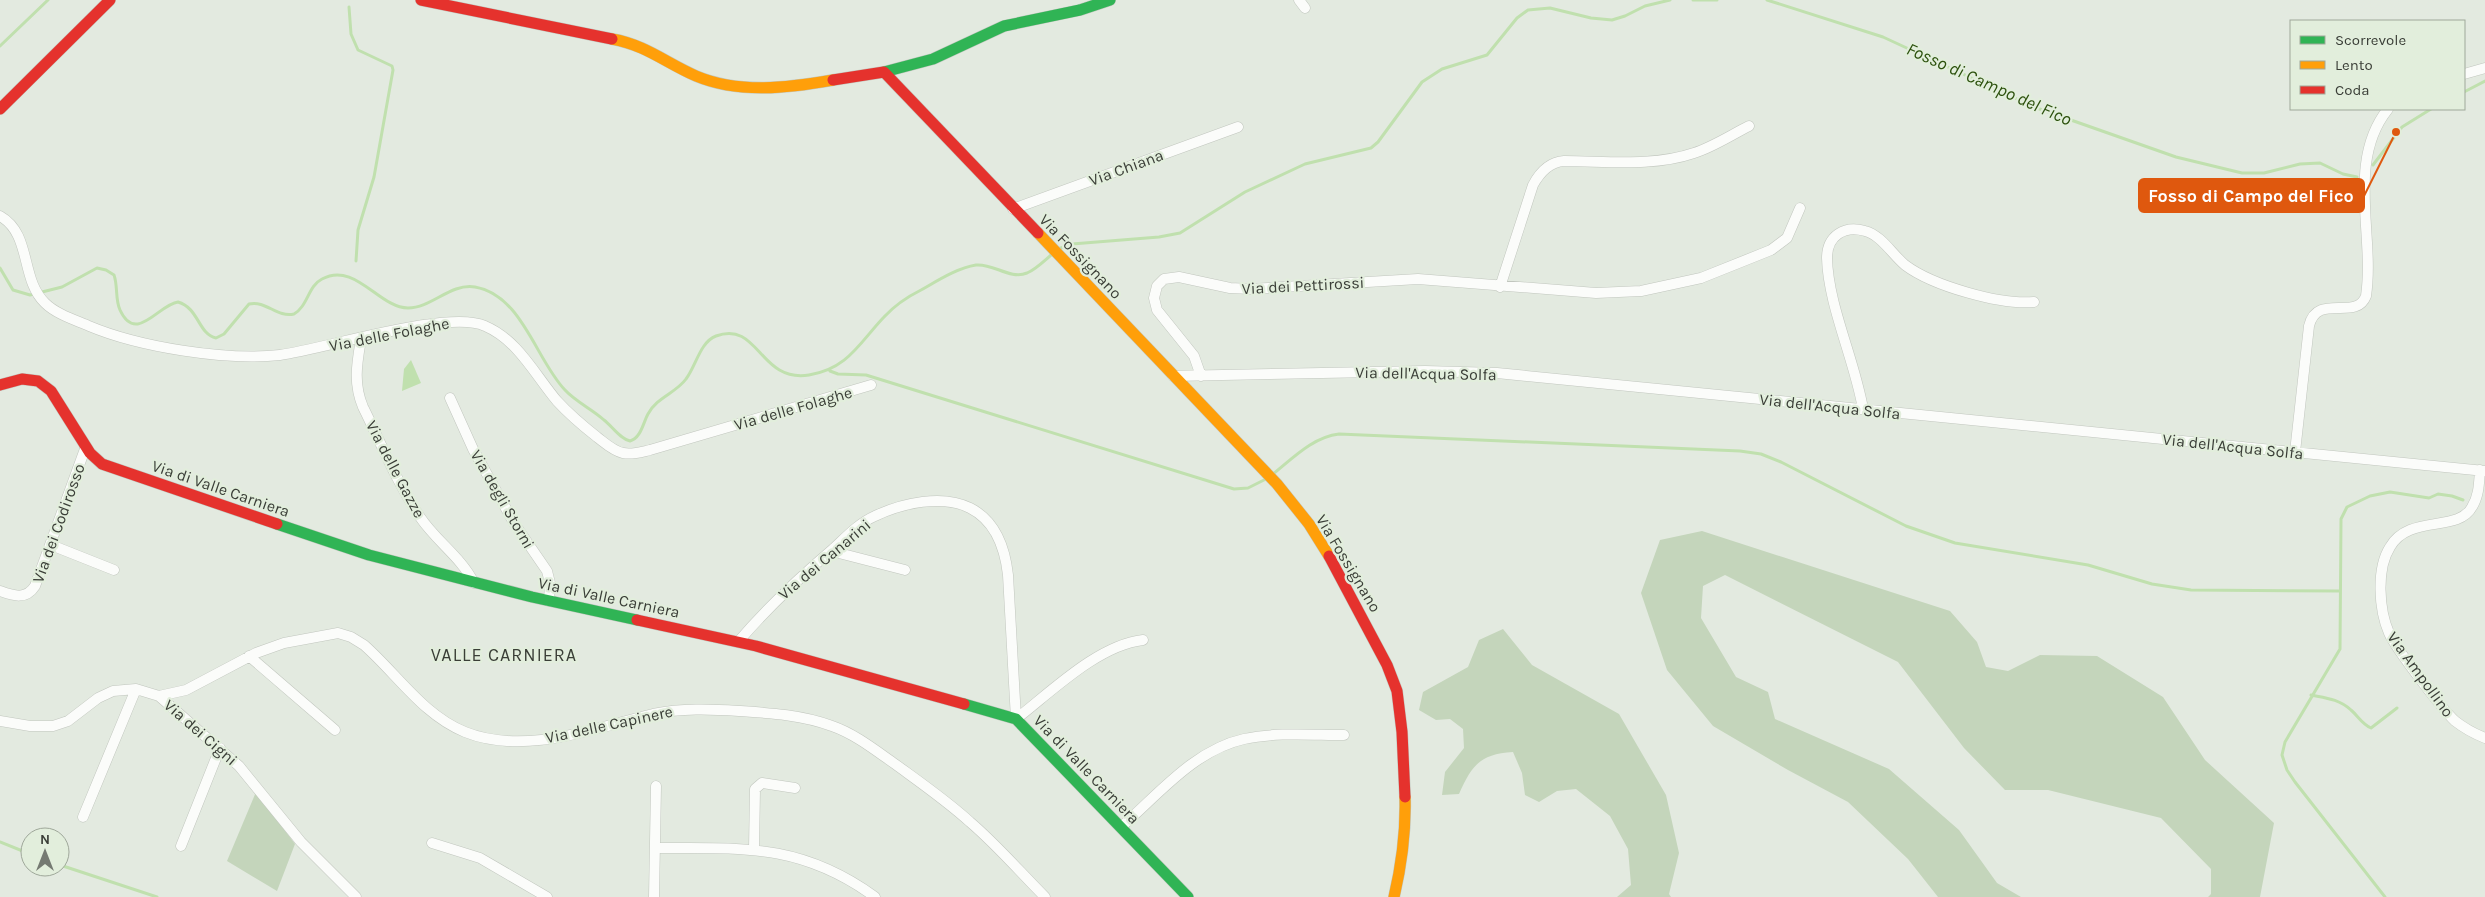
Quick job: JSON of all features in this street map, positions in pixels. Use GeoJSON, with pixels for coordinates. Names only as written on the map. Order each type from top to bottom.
{"type":"FeatureCollection","features":[{"type":"Feature","properties":{"kind":"street"},"geometry":{"type":"LineString","coordinates":[[0,109],[110,0]]}},
{"type":"Feature","properties":{"kind":"street"},"geometry":{"type":"LineString","coordinates":[[421,0],[629,42],[656,51],[698,77],[731,86],[774,88],[884,72],[934,59],[1004,26],[1080,10],[1110,0]]}},
{"type":"Feature","properties":{"kind":"street"},"geometry":{"type":"LineString","coordinates":[[2465,74],[2485,68]]}},
{"type":"Feature","properties":{"kind":"street","name":"Via Fossignano"},"geometry":{"type":"LineString","coordinates":[[884,72],[1062,261],[1277,484],[1308,524],[1342,578],[1387,666],[1397,690],[1402,732],[1406,822],[1403,858],[1394,897]]}},
{"type":"Feature","properties":{"kind":"street"},"geometry":{"type":"LineString","coordinates":[[2295,452],[2308,326],[2311,316],[2323,309],[2356,307],[2362,303],[2366,296],[2365,178],[2374,133],[2387,110]]}},
{"type":"Feature","properties":{"kind":"street","name":"Via Chiana"},"geometry":{"type":"LineString","coordinates":[[1013,209],[1238,126]]}},
{"type":"Feature","properties":{"kind":"street"},"geometry":{"type":"LineString","coordinates":[[1500,287],[1534,185],[1541,173],[1551,164],[1564,161],[1645,161],[1676,158],[1702,150],[1749,126]]}},
{"type":"Feature","properties":{"kind":"street","name":"Via dei Pettirossi"},"geometry":{"type":"LineString","coordinates":[[1201,376],[1196,359],[1161,317],[1155,306],[1155,289],[1161,281],[1167,278],[1184,277],[1230,288],[1251,289],[1400,279],[1438,280],[1500,287],[1622,293],[1688,281],[1738,265],[1777,248],[1790,234],[1800,208]]}},
{"type":"Feature","properties":{"kind":"street","name":"Via delle Folaghe"},"geometry":{"type":"LineString","coordinates":[[0,216],[12,225],[18,235],[34,286],[46,304],[82,323],[127,340],[214,353],[255,356],[279,355],[454,321],[485,326],[499,334],[517,350],[558,402],[576,420],[612,449],[627,454],[650,450],[871,385]]}},
{"type":"Feature","properties":{"kind":"street"},"geometry":{"type":"LineString","coordinates":[[1863,410],[1854,368],[1829,279],[1828,250],[1831,240],[1836,234],[1852,229],[1870,232],[1905,264],[1938,283],[2008,301],[2034,302]]}},
{"type":"Feature","properties":{"kind":"street","name":"Via delle Gazze"},"geometry":{"type":"LineString","coordinates":[[361,338],[356,386],[364,406],[413,507],[432,534],[465,567],[474,583]]}},
{"type":"Feature","properties":{"kind":"street","name":"Via dell'Acqua Solfa"},"geometry":{"type":"LineString","coordinates":[[1173,376],[1408,371],[1468,372],[2482,470]]}},
{"type":"Feature","properties":{"kind":"street","name":"Via di Valle Carniera"},"geometry":{"type":"LineString","coordinates":[[0,385],[22,378],[35,380],[42,384],[53,394],[70,418],[85,450],[94,459],[110,467],[350,549],[474,583],[549,601],[738,642],[1016,719],[1188,897]]}},
{"type":"Feature","properties":{"kind":"street","name":"Via degli Storni"},"geometry":{"type":"LineString","coordinates":[[450,398],[471,444],[501,500],[523,538],[547,571],[550,583],[549,601]]}},
{"type":"Feature","properties":{"kind":"street","name":"Via dei Codirosso"},"geometry":{"type":"LineString","coordinates":[[0,591],[22,596],[30,593],[37,582],[85,450]]}},
{"type":"Feature","properties":{"kind":"street","name":"Via Ampollino"},"geometry":{"type":"LineString","coordinates":[[2482,470],[2472,508],[2465,515],[2413,528],[2394,541],[2384,562],[2382,591],[2385,621],[2393,640],[2454,719],[2485,738]]}},
{"type":"Feature","properties":{"kind":"street","name":"Via dei Canarini"},"geometry":{"type":"LineString","coordinates":[[738,642],[785,591],[875,516],[926,502],[943,500],[956,502],[984,517],[998,536],[1006,563],[1016,719]]}},
{"type":"Feature","properties":{"kind":"street"},"geometry":{"type":"LineString","coordinates":[[51,545],[114,570]]}},
{"type":"Feature","properties":{"kind":"street"},"geometry":{"type":"LineString","coordinates":[[831,551],[905,570]]}},
{"type":"Feature","properties":{"kind":"street","name":"Via delle Capinere"},"geometry":{"type":"LineString","coordinates":[[159,696],[186,690],[249,656],[284,642],[330,634],[346,634],[368,649],[436,716],[463,731],[495,740],[514,741],[554,737],[653,714],[690,709],[802,718],[830,725],[867,744],[952,806],[987,837],[1045,897]]}},
{"type":"Feature","properties":{"kind":"street"},"geometry":{"type":"LineString","coordinates":[[1016,719],[1103,653],[1124,643],[1143,640]]}},
{"type":"Feature","properties":{"kind":"street"},"geometry":{"type":"LineString","coordinates":[[249,656],[335,730]]}},
{"type":"Feature","properties":{"kind":"street"},"geometry":{"type":"LineString","coordinates":[[83,817],[136,689]]}},
{"type":"Feature","properties":{"kind":"street","name":"Via dei Cigni"},"geometry":{"type":"LineString","coordinates":[[0,721],[36,726],[58,725],[73,718],[108,692],[136,689],[159,696],[220,748],[248,776],[301,842],[356,897]]}},
{"type":"Feature","properties":{"kind":"street"},"geometry":{"type":"LineString","coordinates":[[1121,828],[1189,766],[1220,747],[1260,737],[1344,735]]}},
{"type":"Feature","properties":{"kind":"street"},"geometry":{"type":"LineString","coordinates":[[181,846],[220,748]]}},
{"type":"Feature","properties":{"kind":"street"},"geometry":{"type":"LineString","coordinates":[[754,849],[755,788],[762,783],[795,788]]}},
{"type":"Feature","properties":{"kind":"street"},"geometry":{"type":"LineString","coordinates":[[654,897],[656,786]]}},
{"type":"Feature","properties":{"kind":"street"},"geometry":{"type":"LineString","coordinates":[[432,843],[480,858],[547,897]]}},
{"type":"Feature","properties":{"kind":"street"},"geometry":{"type":"LineString","coordinates":[[655,848],[754,849],[781,853],[816,864],[841,876],[875,897]]}},
{"type":"Feature","properties":{"kind":"shaded area"},"geometry":{"type":"Polygon","coordinates":[[[411,360],[421,383],[402,391],[404,369],[411,360]]]}},
{"type":"Feature","properties":{"kind":"shaded area"},"geometry":{"type":"Polygon","coordinates":[[[1702,531],[1950,611],[1977,642],[1986,667],[2008,671],[2040,655],[2097,656],[2163,697],[2205,760],[2274,823],[2260,897],[2208,897],[2211,894],[2211,869],[2161,818],[2048,790],[2005,790],[1964,748],[1898,662],[1725,575],[1703,586],[1701,618],[1736,677],[1768,692],[1775,719],[1889,769],[1959,830],[1997,883],[2021,897],[1938,897],[1908,859],[1848,802],[1788,770],[1713,726],[1667,670],[1641,593],[1660,540],[1702,531]]]}},
{"type":"Feature","properties":{"kind":"shaded area"},"geometry":{"type":"Polygon","coordinates":[[[1503,629],[1532,665],[1619,714],[1666,795],[1679,853],[1669,894],[1671,897],[1617,897],[1631,885],[1628,849],[1610,816],[1576,789],[1557,791],[1539,802],[1525,795],[1522,773],[1513,752],[1492,755],[1478,763],[1468,775],[1459,794],[1442,795],[1445,772],[1464,748],[1463,729],[1450,719],[1436,720],[1419,710],[1423,692],[1468,667],[1479,640],[1503,629]]]}},
{"type":"Feature","properties":{"kind":"shaded area"},"geometry":{"type":"Polygon","coordinates":[[[256,792],[295,844],[277,891],[227,861],[256,792]]]}},
{"type":"Feature","properties":{"kind":"waterway"},"geometry":{"type":"LineString","coordinates":[[0,46],[48,0]]}},
{"type":"Feature","properties":{"kind":"waterway","name":"Fosso di Campo del Fico"},"geometry":{"type":"LineString","coordinates":[[1058,249],[1072,244],[1159,237],[1180,233],[1245,192],[1305,164],[1371,148],[1378,142],[1422,82],[1442,69],[1487,55],[1517,18],[1528,10],[1550,8],[1591,18],[1612,20],[1645,6],[1670,0]]}},
{"type":"Feature","properties":{"kind":"waterway","name":"Fosso di Campo del Fico"},"geometry":{"type":"LineString","coordinates":[[1693,0],[1717,0]]}},
{"type":"Feature","properties":{"kind":"waterway","name":"Fosso di Campo del Fico"},"geometry":{"type":"LineString","coordinates":[[1767,0],[1883,37],[2034,107],[2176,157],[2242,173],[2264,173],[2300,164],[2320,163],[2343,174],[2357,177]]}},
{"type":"Feature","properties":{"kind":"waterway"},"geometry":{"type":"LineString","coordinates":[[349,7],[351,34],[358,50],[392,66],[393,70],[374,177],[358,230],[356,261]]}},
{"type":"Feature","properties":{"kind":"waterway","name":"Fosso di Campo del Fico"},"geometry":{"type":"LineString","coordinates":[[2465,91],[2485,81]]}},
{"type":"Feature","properties":{"kind":"waterway","name":"Fosso di Campo del Fico"},"geometry":{"type":"LineString","coordinates":[[2373,165],[2402,127],[2429,110]]}},
{"type":"Feature","properties":{"kind":"waterway","name":"Fosso di Campo del Fico"},"geometry":{"type":"LineString","coordinates":[[0,268],[13,290],[30,295],[62,287],[97,268],[106,270],[114,275],[118,306],[126,320],[133,324],[140,323],[148,320],[171,304],[178,302],[185,305],[195,315],[205,332],[216,338],[224,334],[249,304],[261,304],[282,314],[294,314],[302,306],[317,282],[334,275],[356,280],[387,301],[397,306],[408,308],[425,304],[457,289],[475,287],[491,292],[505,302],[527,330],[545,362],[565,390],[599,416],[623,438],[630,441],[637,437],[648,414],[656,403],[682,384],[690,374],[706,343],[716,336],[730,333],[742,336],[779,370],[792,375],[809,375],[822,372],[844,361],[897,305],[947,275],[976,265],[989,266],[1008,273],[1021,275],[1034,269],[1051,255]]}},
{"type":"Feature","properties":{"kind":"waterway"},"geometry":{"type":"LineString","coordinates":[[830,371],[838,374],[866,375],[1234,489],[1248,488],[1266,479]]}},
{"type":"Feature","properties":{"kind":"waterway"},"geometry":{"type":"LineString","coordinates":[[1273,474],[1312,444],[1321,439],[1339,434],[1740,451],[1761,454],[1781,462],[1906,526],[1955,543],[2088,565],[2152,584],[2191,590],[2340,591]]}},
{"type":"Feature","properties":{"kind":"waterway"},"geometry":{"type":"LineString","coordinates":[[2385,897],[2295,782],[2287,770],[2282,755],[2285,742],[2340,649],[2341,519],[2347,507],[2370,496],[2390,492],[2429,498],[2438,494],[2463,500]]}},
{"type":"Feature","properties":{"kind":"waterway"},"geometry":{"type":"LineString","coordinates":[[2311,695],[2342,703],[2371,728],[2397,708]]}},
{"type":"Feature","properties":{"kind":"waterway"},"geometry":{"type":"LineString","coordinates":[[0,842],[20,850]]}},
{"type":"Feature","properties":{"kind":"waterway"},"geometry":{"type":"LineString","coordinates":[[70,868],[157,897]]}},
{"type":"Feature","properties":{"kind":"traffic: fast"},"geometry":{"type":"LineString","coordinates":[[884,72],[933,59],[1004,26],[1080,10],[1110,0]]}},
{"type":"Feature","properties":{"kind":"traffic: fast"},"geometry":{"type":"LineString","coordinates":[[277,524],[369,555],[532,597],[637,620]]}},
{"type":"Feature","properties":{"kind":"traffic: fast"},"geometry":{"type":"LineString","coordinates":[[964,704],[1016,719],[1188,897]]}},
{"type":"Feature","properties":{"kind":"traffic: slow"},"geometry":{"type":"LineString","coordinates":[[612,39],[635,45],[685,71],[712,82],[764,88],[833,80]]}},
{"type":"Feature","properties":{"kind":"traffic: slow"},"geometry":{"type":"LineString","coordinates":[[1038,233],[1277,484],[1309,524],[1329,556]]}},
{"type":"Feature","properties":{"kind":"traffic: slow"},"geometry":{"type":"LineString","coordinates":[[1394,897],[1403,847],[1405,797]]}},
{"type":"Feature","properties":{"kind":"traffic: jam"},"geometry":{"type":"LineString","coordinates":[[0,109],[110,0]]}},
{"type":"Feature","properties":{"kind":"traffic: jam"},"geometry":{"type":"LineString","coordinates":[[421,0],[612,39]]}},
{"type":"Feature","properties":{"kind":"traffic: jam"},"geometry":{"type":"LineString","coordinates":[[833,80],[884,72],[1038,233]]}},
{"type":"Feature","properties":{"kind":"traffic: jam"},"geometry":{"type":"LineString","coordinates":[[0,385],[22,379],[38,381],[51,391],[90,453],[102,464],[277,524]]}},
{"type":"Feature","properties":{"kind":"traffic: jam"},"geometry":{"type":"LineString","coordinates":[[1329,556],[1387,665],[1397,691],[1402,732],[1405,797]]}},
{"type":"Feature","properties":{"kind":"traffic: jam"},"geometry":{"type":"LineString","coordinates":[[637,620],[756,646],[964,704]]}},
{"type":"Feature","properties":{"kind":"place","name":"Fosso di Campo del Fico"},"geometry":{"type":"Point","coordinates":[2396,132]}},
{"type":"Feature","properties":{"kind":"district","name":"VALLE CARNIERA"},"geometry":{"type":"Point","coordinates":[504,655]}}]}
